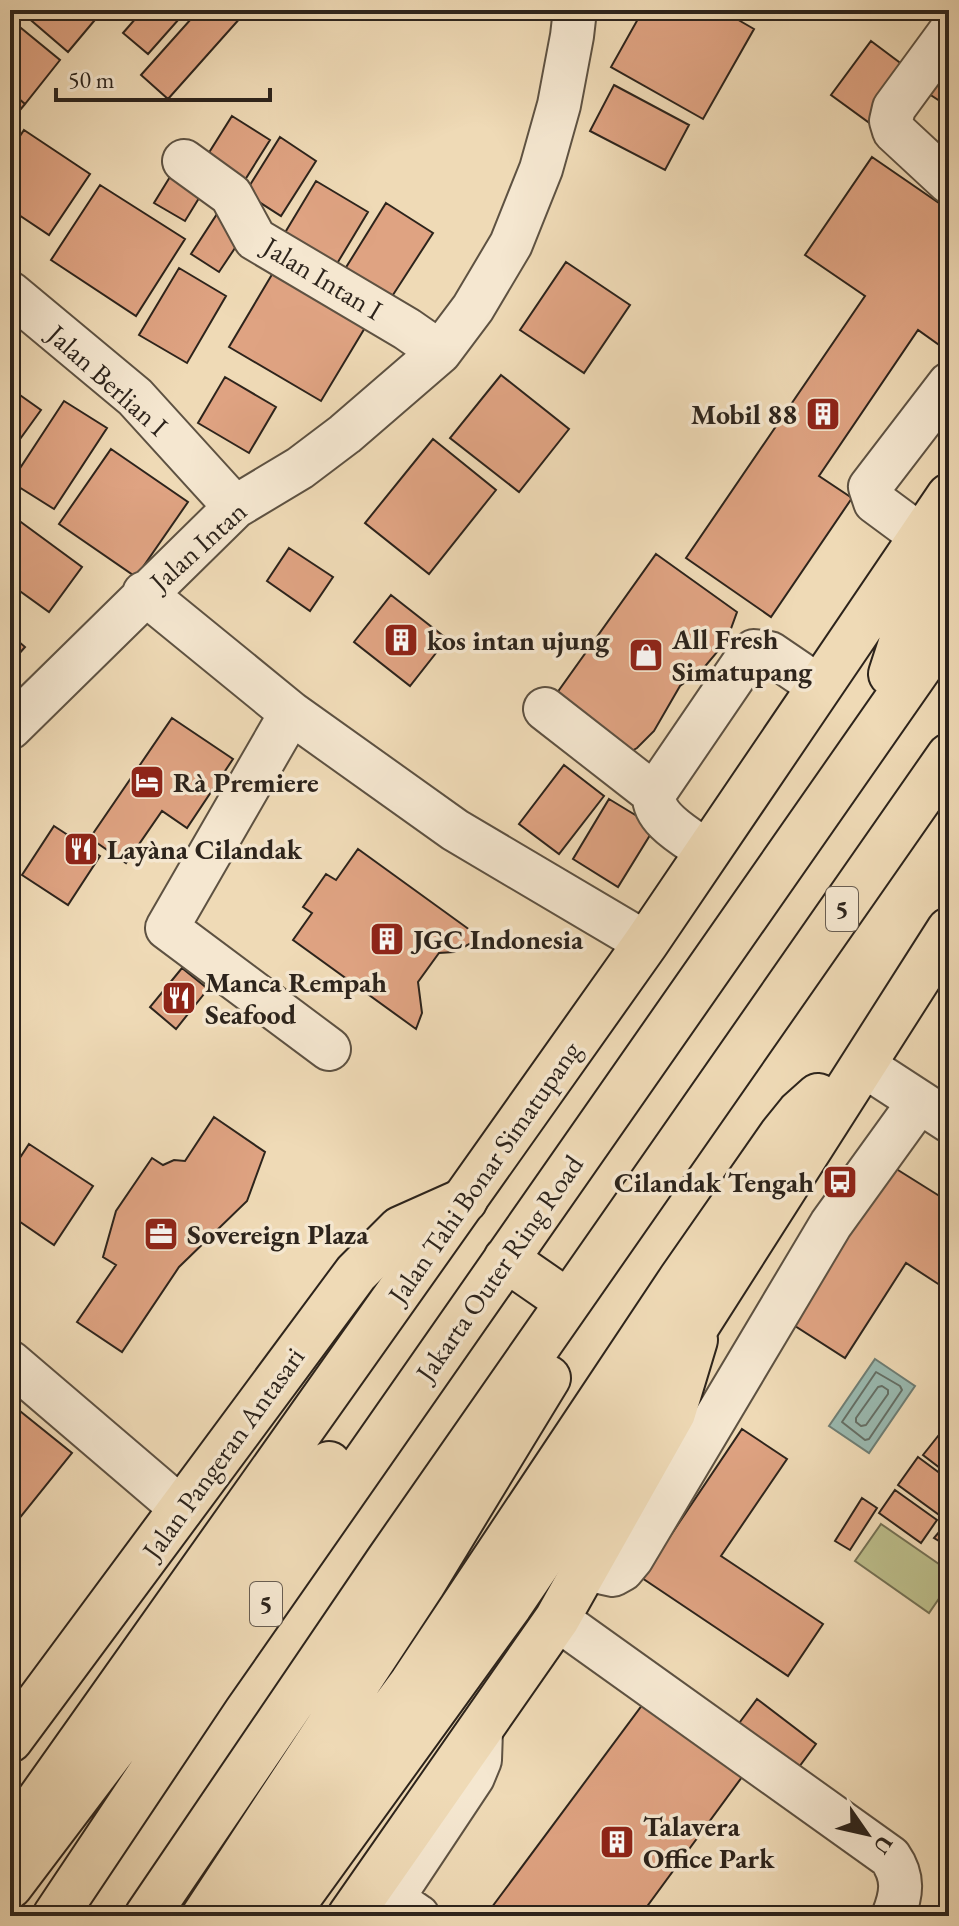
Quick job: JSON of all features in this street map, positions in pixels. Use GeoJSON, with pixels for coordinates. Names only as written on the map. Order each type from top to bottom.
{"type":"FeatureCollection","features":[{"type":"Feature","properties":{"kind":"main road","name":"Jalan Tahi Bonar Simatupang"},"geometry":{"type":"LineString","coordinates":[[10,1841],[646,943],[820,687],[935,550],[949,496]]}},
{"type":"Feature","properties":{"kind":"main road"},"geometry":{"type":"LineString","coordinates":[[890,708],[888,684],[894,658],[935,550]]}},
{"type":"Feature","properties":{"kind":"main road","name":"Jakarta Outer Ring Road"},"geometry":{"type":"LineString","coordinates":[[55,1916],[200,1700],[949,625]]}},
{"type":"Feature","properties":{"kind":"main road","name":"5"},"geometry":{"type":"LineString","coordinates":[[147,1916],[617,1230],[949,756]]}},
{"type":"Feature","properties":{"kind":"main road"},"geometry":{"type":"LineString","coordinates":[[735,1061],[760,1055],[785,1033],[949,799]]}},
{"type":"Feature","properties":{"kind":"main road"},"geometry":{"type":"LineString","coordinates":[[285,1916],[510,1605],[659,1385],[949,930]]}},
{"type":"Feature","properties":{"kind":"main road"},"geometry":{"type":"LineString","coordinates":[[239,1916],[412,1683],[681,1279],[782,1134],[816,1097],[858,1072]]}},
{"type":"Feature","properties":{"kind":"main road","name":"Jalan Pangeran Antasari"},"geometry":{"type":"LineString","coordinates":[[16,1723],[182,1509],[356,1273],[400,1229],[465,1200]]}},
{"type":"Feature","properties":{"kind":"main road"},"geometry":{"type":"LineString","coordinates":[[204,1916],[422,1585],[613,1272],[618,1252],[617,1230]]}},
{"type":"Feature","properties":{"kind":"main road"},"geometry":{"type":"LineString","coordinates":[[506,1259],[568,1302]]}},
{"type":"Feature","properties":{"kind":"main road"},"geometry":{"type":"LineString","coordinates":[[350,1916],[557,1619],[673,1413],[704,1311]]}},
{"type":"Feature","properties":{"kind":"main road"},"geometry":{"type":"LineString","coordinates":[[10,1886],[284,1522],[390,1387],[414,1362],[439,1355]]}},
{"type":"Feature","properties":{"kind":"street","name":"Jalan Intan"},"geometry":{"type":"LineString","coordinates":[[575,10],[559,105],[541,169],[511,244],[473,308],[440,352],[345,434],[300,468],[235,507],[144,593],[291,713],[455,830],[646,943]]}},
{"type":"Feature","properties":{"kind":"street"},"geometry":{"type":"LineString","coordinates":[[949,33],[894,108],[891,121],[894,131],[949,182]]}},
{"type":"Feature","properties":{"kind":"street","name":"Jalan Intan I"},"geometry":{"type":"LineString","coordinates":[[184,161],[231,195],[255,239],[407,329],[440,352]]}},
{"type":"Feature","properties":{"kind":"street","name":"Jalan Berlian I"},"geometry":{"type":"LineString","coordinates":[[10,293],[135,397],[235,507]]}},
{"type":"Feature","properties":{"kind":"street"},"geometry":{"type":"LineString","coordinates":[[935,550],[875,502],[870,487],[949,384]]}},
{"type":"Feature","properties":{"kind":"street"},"geometry":{"type":"LineString","coordinates":[[10,728],[144,593]]}},
{"type":"Feature","properties":{"kind":"street"},"geometry":{"type":"LineString","coordinates":[[708,852],[673,827],[656,809],[654,794],[754,651],[770,653],[820,687]]}},
{"type":"Feature","properties":{"kind":"street"},"geometry":{"type":"LineString","coordinates":[[545,709],[654,794]]}},
{"type":"Feature","properties":{"kind":"street"},"geometry":{"type":"LineString","coordinates":[[291,713],[167,928],[329,1049]]}},
{"type":"Feature","properties":{"kind":"street"},"geometry":{"type":"LineString","coordinates":[[585,1569],[613,1575],[632,1558],[831,1224],[934,1111],[858,1072]]}},
{"type":"Feature","properties":{"kind":"street"},"geometry":{"type":"LineString","coordinates":[[10,1362],[182,1509]]}},
{"type":"Feature","properties":{"kind":"street"},"geometry":{"type":"LineString","coordinates":[[557,1619],[890,1857],[900,1872],[900,1899],[893,1916]]}},
{"type":"Feature","properties":{"kind":"street"},"geometry":{"type":"LineString","coordinates":[[418,1916],[404,1907],[398,1890],[473,1777],[480,1760],[481,1726]]}},
{"type":"Feature","properties":{"kind":"green space"},"geometry":{"type":"Polygon","coordinates":[[[881,1524],[949,1571],[949,1584],[929,1613],[855,1561],[881,1524]]]}},
{"type":"Feature","properties":{"kind":"water"},"geometry":{"type":"Polygon","coordinates":[[[875,1359],[915,1386],[869,1453],[829,1426],[875,1359]]]}},
{"type":"Feature","properties":{"kind":"building"},"geometry":{"type":"Polygon","coordinates":[[[19,10],[82,10],[94,21],[68,52],[19,10]]]}},
{"type":"Feature","properties":{"kind":"building"},"geometry":{"type":"Polygon","coordinates":[[[143,10],[187,10],[148,54],[123,33],[143,10]]]}},
{"type":"Feature","properties":{"kind":"building"},"geometry":{"type":"Polygon","coordinates":[[[199,10],[236,10],[242,16],[168,99],[141,75],[199,10]]]}},
{"type":"Feature","properties":{"kind":"building"},"geometry":{"type":"Polygon","coordinates":[[[643,10],[721,10],[754,29],[703,119],[611,67],[643,10]]]}},
{"type":"Feature","properties":{"kind":"building"},"geometry":{"type":"Polygon","coordinates":[[[10,19],[60,60],[25,104],[10,91],[10,19]]]}},
{"type":"Feature","properties":{"kind":"building"},"geometry":{"type":"Polygon","coordinates":[[[871,41],[915,74],[875,127],[831,95],[871,41]]]}},
{"type":"Feature","properties":{"kind":"building"},"geometry":{"type":"Polygon","coordinates":[[[949,58],[949,107],[926,92],[949,58]]]}},
{"type":"Feature","properties":{"kind":"building"},"geometry":{"type":"Polygon","coordinates":[[[614,85],[689,125],[665,170],[590,131],[614,85]]]}},
{"type":"Feature","properties":{"kind":"building"},"geometry":{"type":"Polygon","coordinates":[[[10,91],[25,104],[10,122],[10,91]]]}},
{"type":"Feature","properties":{"kind":"building"},"geometry":{"type":"Polygon","coordinates":[[[232,116],[270,140],[243,183],[205,159],[232,116]]]}},
{"type":"Feature","properties":{"kind":"building"},"geometry":{"type":"Polygon","coordinates":[[[24,130],[90,174],[49,235],[10,209],[10,151],[24,130]]]}},
{"type":"Feature","properties":{"kind":"building"},"geometry":{"type":"Polygon","coordinates":[[[280,137],[316,161],[281,216],[245,193],[280,137]]]}},
{"type":"Feature","properties":{"kind":"building","name":"Mobil 88"},"geometry":{"type":"Polygon","coordinates":[[[872,157],[949,210],[949,352],[918,330],[819,476],[852,498],[771,617],[686,558],[865,296],[805,255],[872,157]]]}},
{"type":"Feature","properties":{"kind":"building"},"geometry":{"type":"Polygon","coordinates":[[[176,167],[207,185],[185,221],[154,203],[176,167]]]}},
{"type":"Feature","properties":{"kind":"building"},"geometry":{"type":"Polygon","coordinates":[[[316,181],[368,212],[335,267],[283,236],[316,181]]]}},
{"type":"Feature","properties":{"kind":"building"},"geometry":{"type":"Polygon","coordinates":[[[100,185],[185,239],[136,316],[51,260],[100,185]]]}},
{"type":"Feature","properties":{"kind":"building"},"geometry":{"type":"Polygon","coordinates":[[[386,203],[433,233],[391,298],[345,269],[386,203]]]}},
{"type":"Feature","properties":{"kind":"building"},"geometry":{"type":"Polygon","coordinates":[[[217,214],[245,233],[219,272],[191,254],[217,214]]]}},
{"type":"Feature","properties":{"kind":"building"},"geometry":{"type":"Polygon","coordinates":[[[566,262],[630,305],[584,373],[520,330],[566,262]]]}},
{"type":"Feature","properties":{"kind":"building"},"geometry":{"type":"Polygon","coordinates":[[[277,266],[369,321],[321,401],[229,347],[277,266]]]}},
{"type":"Feature","properties":{"kind":"building"},"geometry":{"type":"Polygon","coordinates":[[[179,268],[226,296],[187,363],[139,335],[179,268]]]}},
{"type":"Feature","properties":{"kind":"building"},"geometry":{"type":"Polygon","coordinates":[[[501,375],[569,429],[519,492],[450,438],[501,375]]]}},
{"type":"Feature","properties":{"kind":"building"},"geometry":{"type":"Polygon","coordinates":[[[225,377],[276,407],[249,453],[198,423],[225,377]]]}},
{"type":"Feature","properties":{"kind":"building"},"geometry":{"type":"Polygon","coordinates":[[[10,388],[41,410],[10,453],[10,388]]]}},
{"type":"Feature","properties":{"kind":"building"},"geometry":{"type":"Polygon","coordinates":[[[64,401],[107,428],[54,509],[11,482],[64,401]]]}},
{"type":"Feature","properties":{"kind":"building"},"geometry":{"type":"Polygon","coordinates":[[[433,439],[496,490],[429,574],[365,523],[433,439]]]}},
{"type":"Feature","properties":{"kind":"building"},"geometry":{"type":"Polygon","coordinates":[[[111,449],[188,502],[136,577],[59,524],[111,449]]]}},
{"type":"Feature","properties":{"kind":"building"},"geometry":{"type":"Polygon","coordinates":[[[10,514],[82,567],[49,612],[10,584],[10,514]]]}},
{"type":"Feature","properties":{"kind":"building"},"geometry":{"type":"Polygon","coordinates":[[[289,548],[333,577],[310,611],[267,581],[289,548]]]}},
{"type":"Feature","properties":{"kind":"building"},"geometry":{"type":"Polygon","coordinates":[[[656,554],[737,612],[729,634],[718,651],[702,670],[680,686],[654,731],[637,748],[619,758],[547,707],[656,554]]]}},
{"type":"Feature","properties":{"kind":"building","name":"kos intan ujung"},"geometry":{"type":"Polygon","coordinates":[[[391,595],[447,639],[410,686],[354,642],[391,595]]]}},
{"type":"Feature","properties":{"kind":"building"},"geometry":{"type":"Polygon","coordinates":[[[10,634],[25,647],[10,664],[10,634]]]}},
{"type":"Feature","properties":{"kind":"building"},"geometry":{"type":"Polygon","coordinates":[[[172,718],[233,759],[187,828],[162,811],[126,863],[90,838],[172,718]]]}},
{"type":"Feature","properties":{"kind":"building"},"geometry":{"type":"Polygon","coordinates":[[[564,765],[604,796],[559,854],[519,824],[564,765]]]}},
{"type":"Feature","properties":{"kind":"building"},"geometry":{"type":"Polygon","coordinates":[[[609,799],[655,827],[618,887],[573,859],[609,799]]]}},
{"type":"Feature","properties":{"kind":"building"},"geometry":{"type":"Polygon","coordinates":[[[54,826],[100,856],[68,905],[22,875],[54,826]]]}},
{"type":"Feature","properties":{"kind":"building","name":"JGC Indonesia"},"geometry":{"type":"Polygon","coordinates":[[[358,849],[481,938],[454,952],[439,953],[418,982],[422,1013],[416,1029],[293,940],[312,913],[303,907],[326,874],[336,880],[358,849]]]}},
{"type":"Feature","properties":{"kind":"building","name":"Manca Rempah Seafood"},"geometry":{"type":"Polygon","coordinates":[[[182,968],[208,989],[176,1029],[150,1007],[182,968]]]}},
{"type":"Feature","properties":{"kind":"building","name":"Sovereign Plaza"},"geometry":{"type":"Polygon","coordinates":[[[214,1117],[265,1152],[247,1201],[179,1267],[122,1352],[77,1322],[116,1265],[103,1257],[116,1211],[152,1158],[163,1165],[174,1160],[185,1161],[214,1117]]]}},
{"type":"Feature","properties":{"kind":"building"},"geometry":{"type":"Polygon","coordinates":[[[29,1144],[93,1186],[54,1245],[10,1215],[10,1173],[29,1144]]]}},
{"type":"Feature","properties":{"kind":"building"},"geometry":{"type":"Polygon","coordinates":[[[882,1160],[949,1202],[949,1291],[906,1263],[845,1358],[781,1317],[882,1160]]]}},
{"type":"Feature","properties":{"kind":"building"},"geometry":{"type":"Polygon","coordinates":[[[10,1403],[72,1453],[10,1530],[10,1403]]]}},
{"type":"Feature","properties":{"kind":"building"},"geometry":{"type":"Polygon","coordinates":[[[742,1429],[787,1459],[721,1556],[823,1624],[788,1676],[642,1578],[742,1429]]]}},
{"type":"Feature","properties":{"kind":"building"},"geometry":{"type":"Polygon","coordinates":[[[942,1431],[949,1436],[949,1475],[923,1455],[942,1431]]]}},
{"type":"Feature","properties":{"kind":"building"},"geometry":{"type":"Polygon","coordinates":[[[918,1457],[949,1480],[949,1507],[942,1517],[898,1485],[918,1457]]]}},
{"type":"Feature","properties":{"kind":"building"},"geometry":{"type":"Polygon","coordinates":[[[895,1490],[937,1520],[921,1543],[879,1513],[895,1490]]]}},
{"type":"Feature","properties":{"kind":"building"},"geometry":{"type":"Polygon","coordinates":[[[862,1498],[877,1508],[850,1550],[835,1541],[862,1498]]]}},
{"type":"Feature","properties":{"kind":"building"},"geometry":{"type":"Polygon","coordinates":[[[949,1520],[949,1547],[934,1538],[949,1520]]]}},
{"type":"Feature","properties":{"kind":"building"},"geometry":{"type":"Polygon","coordinates":[[[757,1699],[816,1744],[796,1771],[737,1726],[757,1699]]]}},
{"type":"Feature","properties":{"kind":"building","name":"Talavera Office Park"},"geometry":{"type":"Polygon","coordinates":[[[643,1704],[742,1777],[640,1916],[504,1916],[492,1907],[643,1704]]]}},
{"type":"Feature","properties":{"kind":"place","name":"Mobil 88"},"geometry":{"type":"Point","coordinates":[823,414]}},
{"type":"Feature","properties":{"kind":"place","name":"kos intan ujung"},"geometry":{"type":"Point","coordinates":[401,640]}},
{"type":"Feature","properties":{"kind":"place","name":"All Fresh Simatupang"},"geometry":{"type":"Point","coordinates":[646,655]}},
{"type":"Feature","properties":{"kind":"place","name":"Rà Premiere"},"geometry":{"type":"Point","coordinates":[147,782]}},
{"type":"Feature","properties":{"kind":"place","name":"Layàna Cilandak"},"geometry":{"type":"Point","coordinates":[81,849]}},
{"type":"Feature","properties":{"kind":"place","name":"JGC Indonesia"},"geometry":{"type":"Point","coordinates":[387,939]}},
{"type":"Feature","properties":{"kind":"place","name":"Manca Rempah Seafood"},"geometry":{"type":"Point","coordinates":[179,998]}},
{"type":"Feature","properties":{"kind":"place","name":"Cilandak Tengah"},"geometry":{"type":"Point","coordinates":[840,1182]}},
{"type":"Feature","properties":{"kind":"place","name":"Sovereign Plaza"},"geometry":{"type":"Point","coordinates":[161,1234]}},
{"type":"Feature","properties":{"kind":"place","name":"Talavera Office Park"},"geometry":{"type":"Point","coordinates":[617,1842]}}]}
